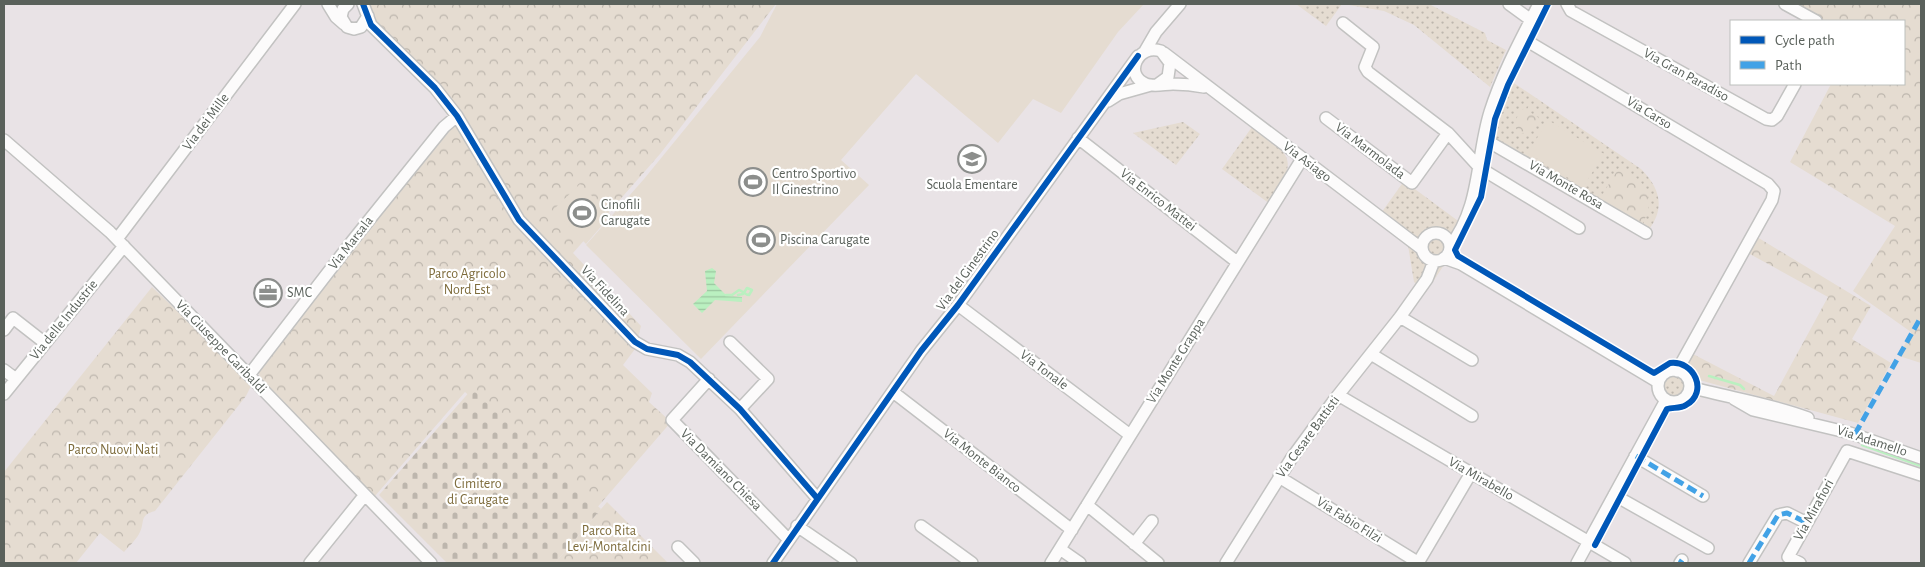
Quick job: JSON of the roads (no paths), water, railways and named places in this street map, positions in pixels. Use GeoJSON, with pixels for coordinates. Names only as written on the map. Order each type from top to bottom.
{"type":"FeatureCollection","features":[{"type":"Feature","properties":{"kind":"street","name":"Via dei Mille"},"geometry":{"type":"LineString","coordinates":[[121,242],[295,4]]}},
{"type":"Feature","properties":{"kind":"street"},"geometry":{"type":"LineString","coordinates":[[328,4],[336,17],[352,27]]}},
{"type":"Feature","properties":{"kind":"street"},"geometry":{"type":"LineString","coordinates":[[346,4],[341,17],[352,27]]}},
{"type":"Feature","properties":{"kind":"street","name":"Via del Ginestrino"},"geometry":{"type":"LineString","coordinates":[[817,498],[1078,138],[1103,105],[1150,50],[1156,32],[1180,4]]}},
{"type":"Feature","properties":{"kind":"street"},"geometry":{"type":"LineString","coordinates":[[1509,4],[1535,13]]}},
{"type":"Feature","properties":{"kind":"street"},"geometry":{"type":"LineString","coordinates":[[1520,4],[1535,13]]}},
{"type":"Feature","properties":{"kind":"street","name":"Via Gran Paradiso"},"geometry":{"type":"LineString","coordinates":[[1567,4],[1571,11],[1766,119],[1772,120],[1777,116],[1794,85]]}},
{"type":"Feature","properties":{"kind":"street"},"geometry":{"type":"LineString","coordinates":[[1786,4],[1814,20]]}},
{"type":"Feature","properties":{"kind":"street","name":"Via Fidelina"},"geometry":{"type":"LineString","coordinates":[[352,27],[365,24],[364,7]]}},
{"type":"Feature","properties":{"kind":"street","name":"Via Fidelina"},"geometry":{"type":"LineString","coordinates":[[364,7],[372,25],[435,88],[457,116],[526,228],[635,342],[647,349],[684,358],[709,379],[740,409],[817,498]]}},
{"type":"Feature","properties":{"kind":"street","name":"Via Cesare Battisti"},"geometry":{"type":"LineString","coordinates":[[1226,563],[1279,477],[1338,395],[1400,317],[1459,232],[1474,194],[1484,139],[1495,98],[1535,13]]}},
{"type":"Feature","properties":{"kind":"street"},"geometry":{"type":"LineString","coordinates":[[1343,23],[1373,48],[1366,71],[1448,133],[1480,168],[1579,228]]}},
{"type":"Feature","properties":{"kind":"street","name":"Via Fidelina"},"geometry":{"type":"LineString","coordinates":[[352,27],[385,40]]}},
{"type":"Feature","properties":{"kind":"street","name":"Via Carso"},"geometry":{"type":"LineString","coordinates":[[1522,38],[1768,184],[1774,191],[1772,200],[1677,371]]}},
{"type":"Feature","properties":{"kind":"street"},"geometry":{"type":"LineString","coordinates":[[1154,85],[1165,80],[1170,71],[1169,61],[1150,50],[1134,66],[1135,73],[1141,81],[1154,85],[1185,84],[1206,87]]}},
{"type":"Feature","properties":{"kind":"street","name":"Via Asiago"},"geometry":{"type":"LineString","coordinates":[[1150,50],[1206,87],[1422,249]]}},
{"type":"Feature","properties":{"kind":"street","name":"Via del Ginestrino"},"geometry":{"type":"LineString","coordinates":[[1103,105],[1119,94],[1154,85]]}},
{"type":"Feature","properties":{"kind":"street","name":"Via Marsala"},"geometry":{"type":"LineString","coordinates":[[249,375],[444,127],[457,116]]}},
{"type":"Feature","properties":{"kind":"street","name":"Via Marmolada"},"geometry":{"type":"LineString","coordinates":[[1326,118],[1412,183],[1448,133]]}},
{"type":"Feature","properties":{"kind":"street","name":"Via Enrico Mattei"},"geometry":{"type":"LineString","coordinates":[[1078,138],[1237,262]]}},
{"type":"Feature","properties":{"kind":"street","name":"Via Monte Rosa"},"geometry":{"type":"LineString","coordinates":[[1484,139],[1646,233]]}},
{"type":"Feature","properties":{"kind":"street","name":"Via Giuseppe Garibaldi"},"geometry":{"type":"LineString","coordinates":[[4,140],[73,198],[121,242],[364,496],[431,563]]}},
{"type":"Feature","properties":{"kind":"street","name":"Via Monte Grappa"},"geometry":{"type":"LineString","coordinates":[[1051,563],[1302,159]]}},
{"type":"Feature","properties":{"kind":"street","name":"Via Cesare Battisti"},"geometry":{"type":"LineString","coordinates":[[1444,235],[1454,228],[1474,194]]}},
{"type":"Feature","properties":{"kind":"street"},"geometry":{"type":"LineString","coordinates":[[1407,237],[1425,237],[1434,232],[1444,235],[1444,254]]}},
{"type":"Feature","properties":{"kind":"street"},"geometry":{"type":"LineString","coordinates":[[1425,237],[1422,249],[1426,257],[1444,254],[1658,382]]}},
{"type":"Feature","properties":{"kind":"street","name":"Via delle Industrie"},"geometry":{"type":"LineString","coordinates":[[4,394],[121,242]]}},
{"type":"Feature","properties":{"kind":"street","name":"Via Tonale"},"geometry":{"type":"LineString","coordinates":[[958,305],[1130,435]]}},
{"type":"Feature","properties":{"kind":"street"},"geometry":{"type":"LineString","coordinates":[[1400,317],[1472,360]]}},
{"type":"Feature","properties":{"kind":"street"},"geometry":{"type":"LineString","coordinates":[[4,330],[13,318],[45,343]]}},
{"type":"Feature","properties":{"kind":"street"},"geometry":{"type":"LineString","coordinates":[[730,342],[768,379],[740,409]]}},
{"type":"Feature","properties":{"kind":"street"},"geometry":{"type":"LineString","coordinates":[[1371,354],[1472,416]]}},
{"type":"Feature","properties":{"kind":"street"},"geometry":{"type":"LineString","coordinates":[[4,370],[16,379]]}},
{"type":"Feature","properties":{"kind":"street"},"geometry":{"type":"LineString","coordinates":[[1677,371],[1687,377],[1690,387],[1688,395],[1682,400],[1674,402],[1666,400],[1659,393],[1658,382],[1666,372],[1677,371]]}},
{"type":"Feature","properties":{"kind":"street","name":"Via Damiano Chiesa"},"geometry":{"type":"LineString","coordinates":[[709,379],[672,420],[788,538]]}},
{"type":"Feature","properties":{"kind":"street","name":"Via Adamello"},"geometry":{"type":"LineString","coordinates":[[1690,387],[1734,399],[1755,410],[1794,421],[1823,425],[1921,458]]}},
{"type":"Feature","properties":{"kind":"street","name":"Via Monte Bianco"},"geometry":{"type":"LineString","coordinates":[[893,392],[1072,530]]}},
{"type":"Feature","properties":{"kind":"street","name":"Via Mirabello"},"geometry":{"type":"LineString","coordinates":[[1338,395],[1624,563]]}},
{"type":"Feature","properties":{"kind":"street"},"geometry":{"type":"LineString","coordinates":[[1577,563],[1666,400]]}},
{"type":"Feature","properties":{"kind":"street","name":"Via Mirafiori"},"geometry":{"type":"LineString","coordinates":[[1800,563],[1788,557],[1847,451],[1921,475]]}},
{"type":"Feature","properties":{"kind":"street"},"geometry":{"type":"LineString","coordinates":[[1636,456],[1703,496]]}},
{"type":"Feature","properties":{"kind":"street"},"geometry":{"type":"LineString","coordinates":[[1419,563],[1471,473]]}},
{"type":"Feature","properties":{"kind":"street","name":"Via Fabio Filzi"},"geometry":{"type":"LineString","coordinates":[[1279,477],[1419,563]]}},
{"type":"Feature","properties":{"kind":"street"},"geometry":{"type":"LineString","coordinates":[[1614,495],[1708,548]]}},
{"type":"Feature","properties":{"kind":"street"},"geometry":{"type":"LineString","coordinates":[[310,563],[364,496]]}},
{"type":"Feature","properties":{"kind":"street"},"geometry":{"type":"LineString","coordinates":[[773,563],[788,538],[817,498]]}},
{"type":"Feature","properties":{"kind":"street"},"geometry":{"type":"LineString","coordinates":[[1087,505],[1158,563]]}},
{"type":"Feature","properties":{"kind":"street"},"geometry":{"type":"LineString","coordinates":[[1750,563],[1778,515],[1787,513],[1807,523]]}},
{"type":"Feature","properties":{"kind":"street"},"geometry":{"type":"LineString","coordinates":[[1134,544],[1152,521]]}},
{"type":"Feature","properties":{"kind":"street"},"geometry":{"type":"LineString","coordinates":[[797,526],[851,563]]}},
{"type":"Feature","properties":{"kind":"street"},"geometry":{"type":"LineString","coordinates":[[921,526],[972,563]]}},
{"type":"Feature","properties":{"kind":"street"},"geometry":{"type":"LineString","coordinates":[[678,547],[694,563]]}},
{"type":"Feature","properties":{"kind":"street"},"geometry":{"type":"LineString","coordinates":[[1060,549],[1080,563]]}},
{"type":"Feature","properties":{"kind":"waterway"},"geometry":{"type":"LineString","coordinates":[[726,295],[732,295],[739,290],[742,291],[743,292],[744,293],[745,294],[749,295],[752,290],[747,288],[743,294],[738,295]]}},
{"type":"Feature","properties":{"kind":"waterway"},"geometry":{"type":"LineString","coordinates":[[1709,376],[1740,385],[1744,389]]}},
{"type":"Feature","properties":{"kind":"waterway"},"geometry":{"type":"LineString","coordinates":[[1862,445],[1921,466]]}},
{"type":"Feature","properties":{"kind":"place","name":"Scuola Ementare"},"geometry":{"type":"Point","coordinates":[972,159]}},
{"type":"Feature","properties":{"kind":"place","name":"Centro Sportivo Il Ginestrino"},"geometry":{"type":"Point","coordinates":[753,182]}},
{"type":"Feature","properties":{"kind":"place","name":"Cinofili Carugate"},"geometry":{"type":"Point","coordinates":[582,213]}},
{"type":"Feature","properties":{"kind":"place","name":"Piscina Carugate"},"geometry":{"type":"Point","coordinates":[761,240]}},
{"type":"Feature","properties":{"kind":"place","name":"SMC"},"geometry":{"type":"Point","coordinates":[268,293]}},
{"type":"Feature","properties":{"kind":"park label","name":"Parco Agricolo Nord Est"},"geometry":{"type":"Point","coordinates":[467,282]}},
{"type":"Feature","properties":{"kind":"park label","name":"Parco Nuovi Nati"},"geometry":{"type":"Point","coordinates":[113,450]}},
{"type":"Feature","properties":{"kind":"park label","name":"Cimitero di Carugate"},"geometry":{"type":"Point","coordinates":[478,492]}},
{"type":"Feature","properties":{"kind":"park label","name":"Parco Rita Levi-Montalcini"},"geometry":{"type":"Point","coordinates":[609,540]}}]}
